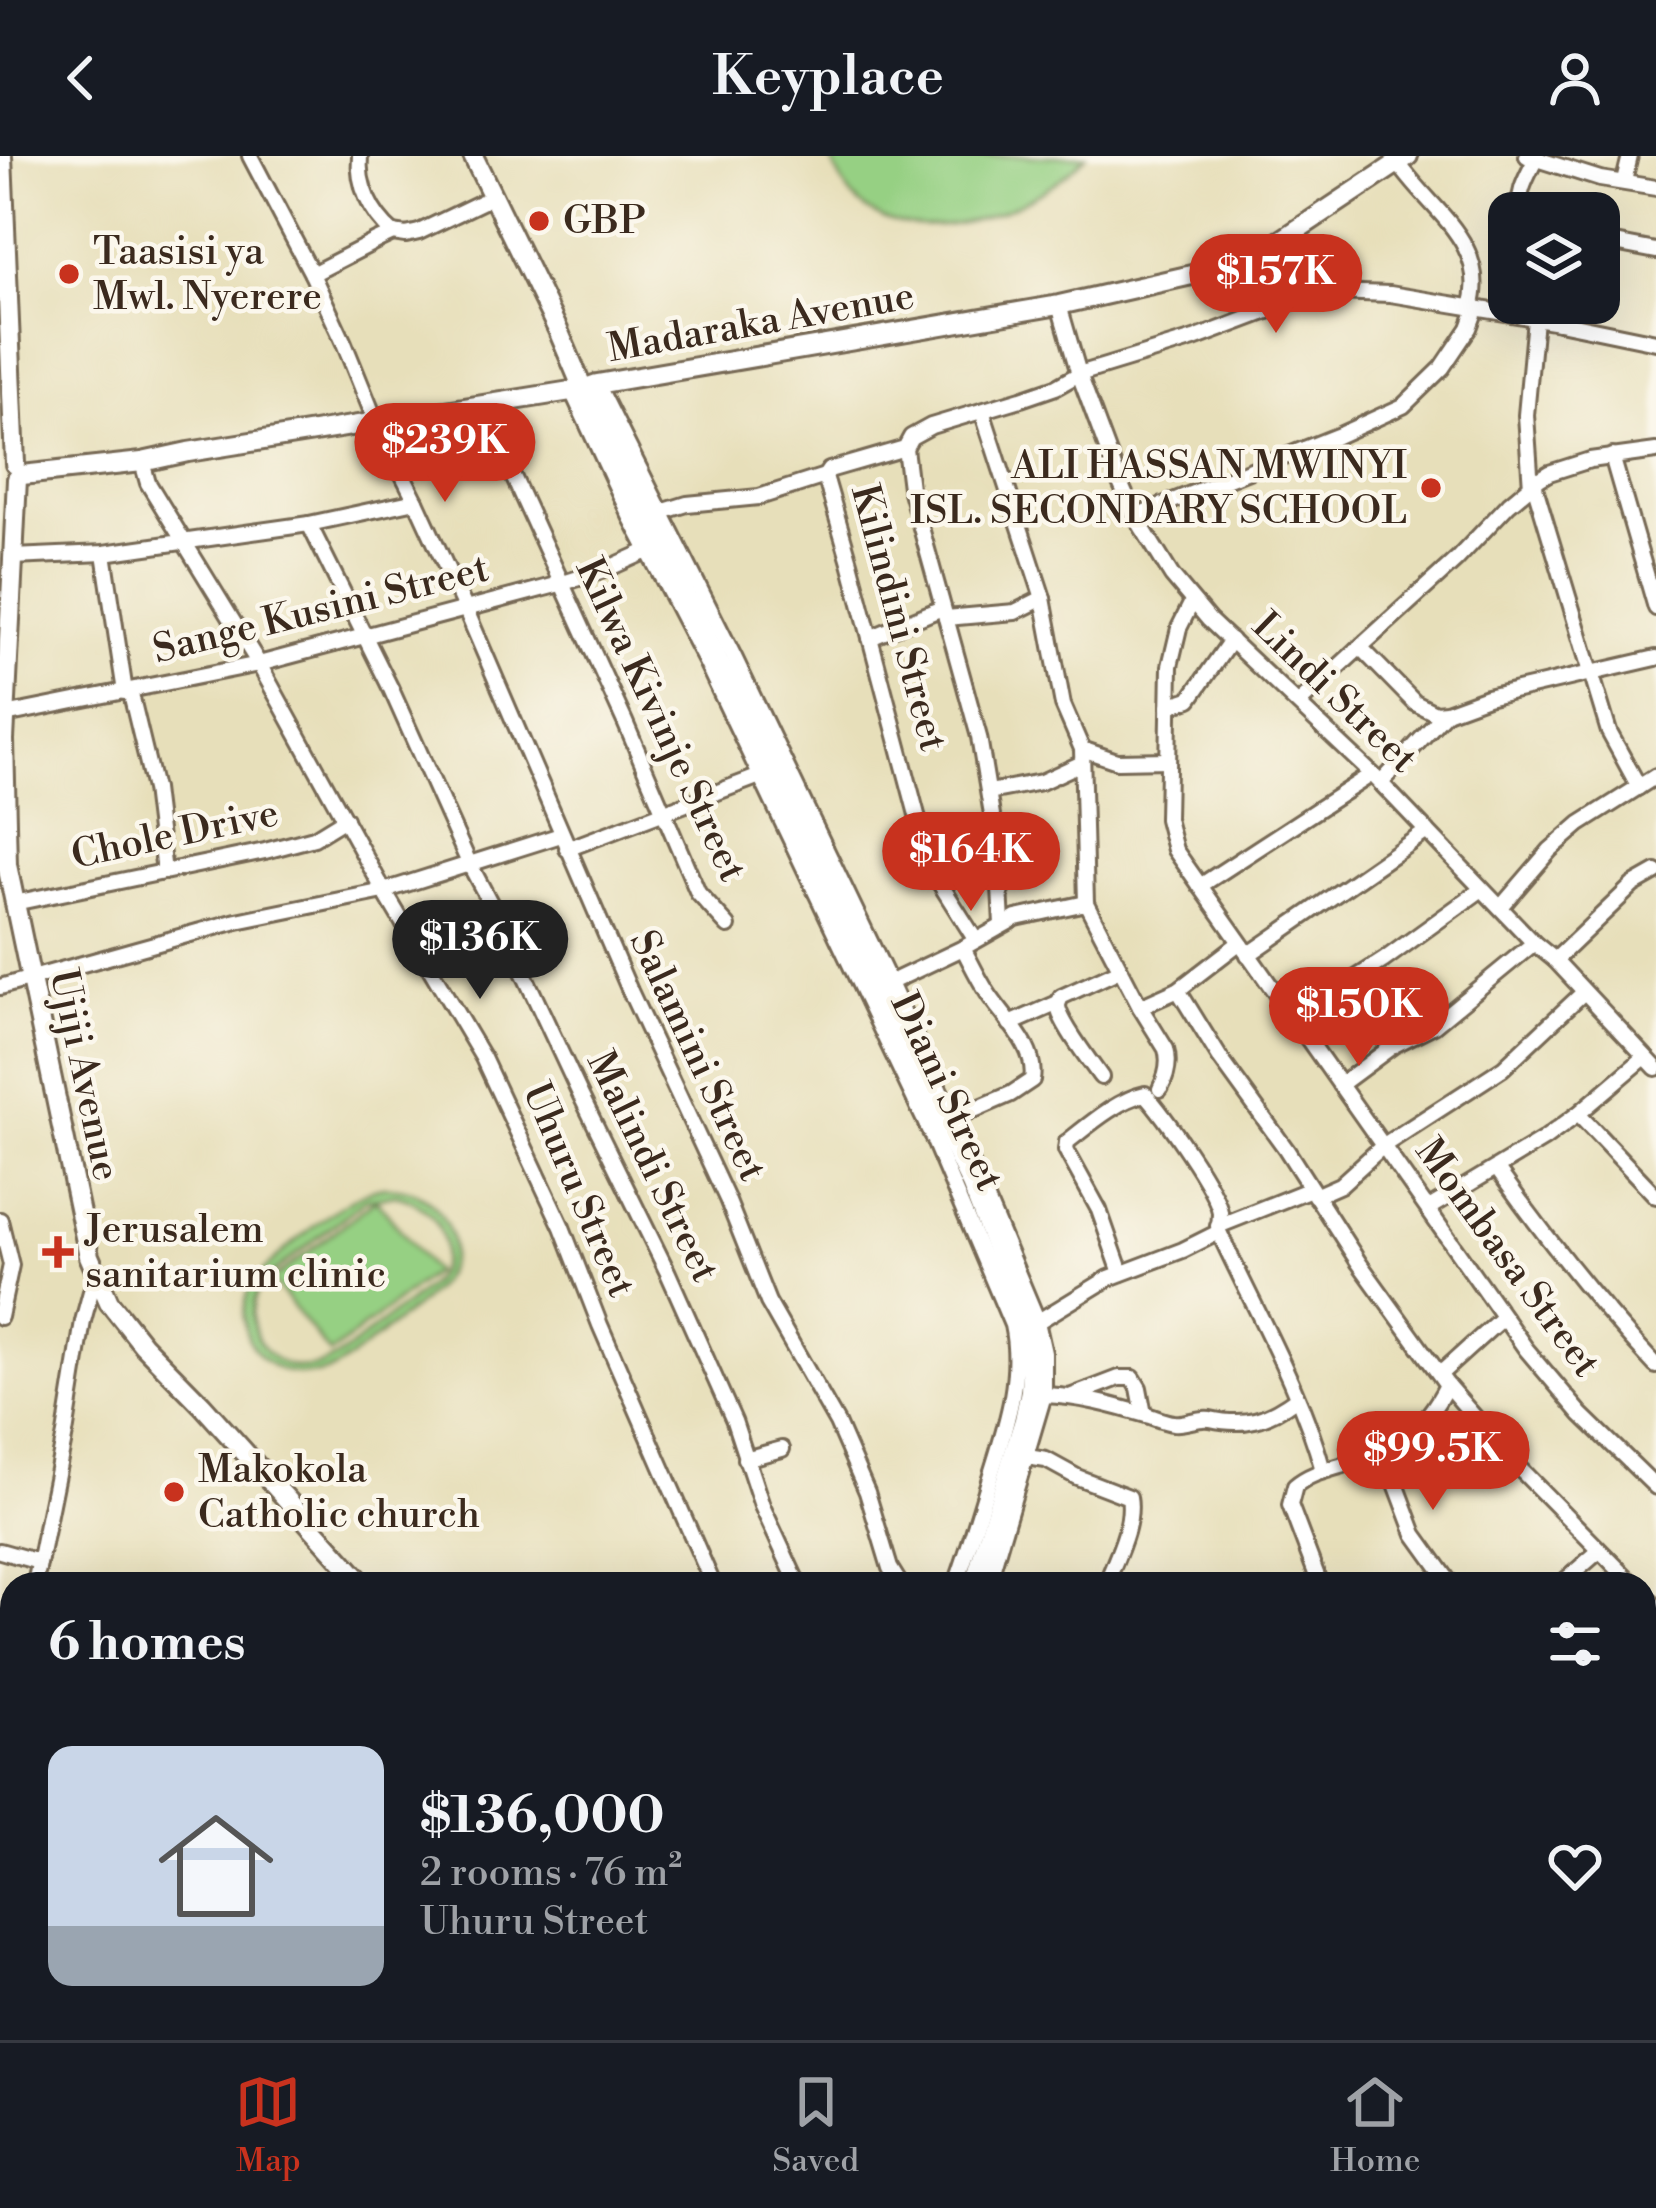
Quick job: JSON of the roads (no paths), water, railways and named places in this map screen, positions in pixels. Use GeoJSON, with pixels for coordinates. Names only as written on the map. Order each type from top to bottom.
{"type":"FeatureCollection","features":[{"type":"Feature","properties":{"kind":"main road","name":"Ujiji Avenue"},"geometry":{"type":"LineString","coordinates":[[2,156],[13,556],[3,716],[3,867],[84,1235],[109,1302],[142,1345],[352,1572]]}},
{"type":"Feature","properties":{"kind":"main road"},"geometry":{"type":"LineString","coordinates":[[472,156],[884,986],[1033,1320],[1027,1406],[986,1572]]}},
{"type":"Feature","properties":{"kind":"main road","name":"Madaraka Avenue"},"geometry":{"type":"LineString","coordinates":[[12,474],[142,462],[481,406],[1059,305],[1223,268],[1259,255],[1403,160]]}},
{"type":"Feature","properties":{"kind":"street","name":"Salamini Street"},"geometry":{"type":"LineString","coordinates":[[250,156],[312,274],[466,610],[630,992],[727,1199],[768,1302],[837,1424],[867,1492],[892,1572]]}},
{"type":"Feature","properties":{"kind":"street"},"geometry":{"type":"LineString","coordinates":[[360,156],[359,175],[371,207],[393,233],[419,232],[492,197]]}},
{"type":"Feature","properties":{"kind":"street"},"geometry":{"type":"LineString","coordinates":[[1624,181],[1630,156]]}},
{"type":"Feature","properties":{"kind":"street"},"geometry":{"type":"LineString","coordinates":[[1520,192],[1533,158],[1600,179],[1656,188]]}},
{"type":"Feature","properties":{"kind":"street"},"geometry":{"type":"LineString","coordinates":[[1135,516],[1403,406],[1442,368],[1469,328],[1474,275],[1467,252],[1433,201],[1410,181],[1403,160]]}},
{"type":"Feature","properties":{"kind":"street"},"geometry":{"type":"LineString","coordinates":[[312,274],[393,233]]}},
{"type":"Feature","properties":{"kind":"street"},"geometry":{"type":"LineString","coordinates":[[1620,244],[1656,251]]}},
{"type":"Feature","properties":{"kind":"street","name":"Kilindini Street"},"geometry":{"type":"LineString","coordinates":[[953,1119],[1011,1094],[1032,1080],[1034,1069],[989,995],[930,858],[824,476],[839,466],[904,448],[918,431],[1316,294],[1367,292],[1488,311]]}},
{"type":"Feature","properties":{"kind":"street","name":"Lindi Street"},"geometry":{"type":"LineString","coordinates":[[1059,305],[1079,374],[1135,516],[1192,602],[1377,778],[1651,1062]]}},
{"type":"Feature","properties":{"kind":"street"},"geometry":{"type":"LineString","coordinates":[[1535,324],[1526,415],[1532,486],[1609,731],[1639,787]]}},
{"type":"Feature","properties":{"kind":"street","name":"Kilindini Street"},"geometry":{"type":"LineString","coordinates":[[1569,324],[1656,342]]}},
{"type":"Feature","properties":{"kind":"street","name":"Diani Street"},"geometry":{"type":"LineString","coordinates":[[584,388],[647,551],[706,662],[931,1134],[1012,1325],[1016,1342],[1010,1412],[960,1572]]}},
{"type":"Feature","properties":{"kind":"street","name":"Kilwa Kivinje Street"},"geometry":{"type":"LineString","coordinates":[[481,406],[698,893],[728,926]]}},
{"type":"Feature","properties":{"kind":"street"},"geometry":{"type":"LineString","coordinates":[[982,411],[1043,598],[1063,704],[1082,756],[1086,903],[1164,1043],[1168,1057],[1160,1089]]}},
{"type":"Feature","properties":{"kind":"street"},"geometry":{"type":"LineString","coordinates":[[904,448],[910,488],[980,737],[998,851],[1002,924]]}},
{"type":"Feature","properties":{"kind":"street"},"geometry":{"type":"LineString","coordinates":[[1300,703],[1509,505],[1549,473],[1612,456],[1656,452]]}},
{"type":"Feature","properties":{"kind":"street"},"geometry":{"type":"LineString","coordinates":[[1612,456],[1656,608]]}},
{"type":"Feature","properties":{"kind":"street","name":"Uhuru Street"},"geometry":{"type":"LineString","coordinates":[[142,462],[148,483],[259,664],[483,1058],[562,1227],[708,1572]]}},
{"type":"Feature","properties":{"kind":"street"},"geometry":{"type":"LineString","coordinates":[[653,515],[686,504],[759,497],[824,476]]}},
{"type":"Feature","properties":{"kind":"street"},"geometry":{"type":"LineString","coordinates":[[13,556],[104,553],[309,524],[416,500]]}},
{"type":"Feature","properties":{"kind":"street","name":"Malindi Street"},"geometry":{"type":"LineString","coordinates":[[309,524],[668,1273],[734,1421],[762,1506],[792,1572]]}},
{"type":"Feature","properties":{"kind":"street","name":"Sange Kusini Street"},"geometry":{"type":"LineString","coordinates":[[3,716],[259,664],[560,584],[647,551]]}},
{"type":"Feature","properties":{"kind":"street"},"geometry":{"type":"LineString","coordinates":[[104,553],[128,692],[154,789],[164,872]]}},
{"type":"Feature","properties":{"kind":"street"},"geometry":{"type":"LineString","coordinates":[[870,638],[944,613],[1015,612],[1043,598]]}},
{"type":"Feature","properties":{"kind":"street","name":"Mombasa Street"},"geometry":{"type":"LineString","coordinates":[[1192,602],[1179,628],[1170,666],[1166,819],[1175,850],[1502,1317],[1581,1414],[1656,1487]]}},
{"type":"Feature","properties":{"kind":"street"},"geometry":{"type":"LineString","coordinates":[[1169,706],[1190,699],[1232,640]]}},
{"type":"Feature","properties":{"kind":"street"},"geometry":{"type":"LineString","coordinates":[[1358,649],[1415,703],[1426,710],[1446,712]]}},
{"type":"Feature","properties":{"kind":"street"},"geometry":{"type":"LineString","coordinates":[[1200,886],[1377,778],[1446,712],[1487,697],[1656,658]]}},
{"type":"Feature","properties":{"kind":"street"},"geometry":{"type":"LineString","coordinates":[[989,792],[1050,779],[1082,756],[1168,760]]}},
{"type":"Feature","properties":{"kind":"street"},"geometry":{"type":"LineString","coordinates":[[0,987],[237,921],[384,891],[469,863],[564,842],[664,814],[760,776]]}},
{"type":"Feature","properties":{"kind":"street"},"geometry":{"type":"LineString","coordinates":[[1501,907],[1550,850],[1580,824],[1656,776]]}},
{"type":"Feature","properties":{"kind":"street","name":"Chole Drive"},"geometry":{"type":"LineString","coordinates":[[14,903],[314,838],[345,819]]}},
{"type":"Feature","properties":{"kind":"street"},"geometry":{"type":"LineString","coordinates":[[1140,1007],[1178,990],[1427,831]]}},
{"type":"Feature","properties":{"kind":"street"},"geometry":{"type":"LineString","coordinates":[[1555,960],[1633,885],[1656,872]]}},
{"type":"Feature","properties":{"kind":"street"},"geometry":{"type":"LineString","coordinates":[[1294,1018],[1482,889]]}},
{"type":"Feature","properties":{"kind":"street"},"geometry":{"type":"LineString","coordinates":[[987,1572],[1044,1395],[1044,1352],[953,1119],[884,986],[1016,918],[1086,903]]}},
{"type":"Feature","properties":{"kind":"street"},"geometry":{"type":"LineString","coordinates":[[1340,1085],[1394,1045],[1433,1025],[1534,943]]}},
{"type":"Feature","properties":{"kind":"street"},"geometry":{"type":"LineString","coordinates":[[1101,1077],[1072,1035],[1058,1003],[1061,997],[1120,970]]}},
{"type":"Feature","properties":{"kind":"street"},"geometry":{"type":"LineString","coordinates":[[1178,990],[1404,1328],[1518,1467],[1621,1572]]}},
{"type":"Feature","properties":{"kind":"street"},"geometry":{"type":"LineString","coordinates":[[1033,1320],[1218,1229],[1340,1185],[1384,1145],[1503,1068],[1584,992]]}},
{"type":"Feature","properties":{"kind":"street"},"geometry":{"type":"LineString","coordinates":[[1010,1024],[1058,1003]]}},
{"type":"Feature","properties":{"kind":"street"},"geometry":{"type":"LineString","coordinates":[[1430,1208],[1497,1169],[1651,1062]]}},
{"type":"Feature","properties":{"kind":"street"},"geometry":{"type":"LineString","coordinates":[[1121,1273],[1099,1210],[1066,1150],[1067,1142],[1109,1111],[1145,1094],[1195,1164],[1220,1210],[1218,1229],[1314,1437],[1323,1470]]}},
{"type":"Feature","properties":{"kind":"street"},"geometry":{"type":"LineString","coordinates":[[1578,1114],[1656,1196]]}},
{"type":"Feature","properties":{"kind":"street"},"geometry":{"type":"LineString","coordinates":[[1497,1169],[1550,1243],[1656,1366]]}},
{"type":"Feature","properties":{"kind":"street"},"geometry":{"type":"LineString","coordinates":[[0,1220],[11,1265],[0,1317]]}},
{"type":"Feature","properties":{"kind":"street"},"geometry":{"type":"LineString","coordinates":[[37,1572],[96,1274]]}},
{"type":"Feature","properties":{"kind":"street"},"geometry":{"type":"LineString","coordinates":[[1316,1572],[1290,1504],[1295,1486],[1323,1470],[1384,1452],[1408,1437],[1436,1408],[1443,1379],[1502,1317]]}},
{"type":"Feature","properties":{"kind":"street"},"geometry":{"type":"LineString","coordinates":[[1072,1396],[1119,1378],[1133,1378],[1144,1414]]}},
{"type":"Feature","properties":{"kind":"street"},"geometry":{"type":"LineString","coordinates":[[1044,1395],[1072,1396],[1176,1424],[1198,1419],[1220,1424],[1250,1422],[1297,1398]]}},
{"type":"Feature","properties":{"kind":"street"},"geometry":{"type":"LineString","coordinates":[[745,1459],[782,1449]]}},
{"type":"Feature","properties":{"kind":"street"},"geometry":{"type":"LineString","coordinates":[[1384,1452],[1415,1534],[1443,1572]]}},
{"type":"Feature","properties":{"kind":"street"},"geometry":{"type":"LineString","coordinates":[[1027,1457],[1046,1460],[1129,1497],[1125,1533],[1110,1572]]}},
{"type":"Feature","properties":{"kind":"street"},"geometry":{"type":"LineString","coordinates":[[0,1551],[39,1562]]}},
{"type":"Feature","properties":{"kind":"street"},"geometry":{"type":"LineString","coordinates":[[1575,1572],[1600,1551]]}},
{"type":"Feature","properties":{"kind":"place","name":"GBP"},"geometry":{"type":"Point","coordinates":[539,221]}},
{"type":"Feature","properties":{"kind":"place","name":"Taasisi ya Mwl. Nyerere"},"geometry":{"type":"Point","coordinates":[69,274]}},
{"type":"Feature","properties":{"kind":"place","name":"ALI HASSAN MWINYI ISL. SECONDARY SCHOOL"},"geometry":{"type":"Point","coordinates":[1431,488]}},
{"type":"Feature","properties":{"kind":"place","name":"Jerusalem sanitarium clinic"},"geometry":{"type":"Point","coordinates":[58,1252]}},
{"type":"Feature","properties":{"kind":"place","name":"Makokola Catholic church"},"geometry":{"type":"Point","coordinates":[174,1492]}}]}
